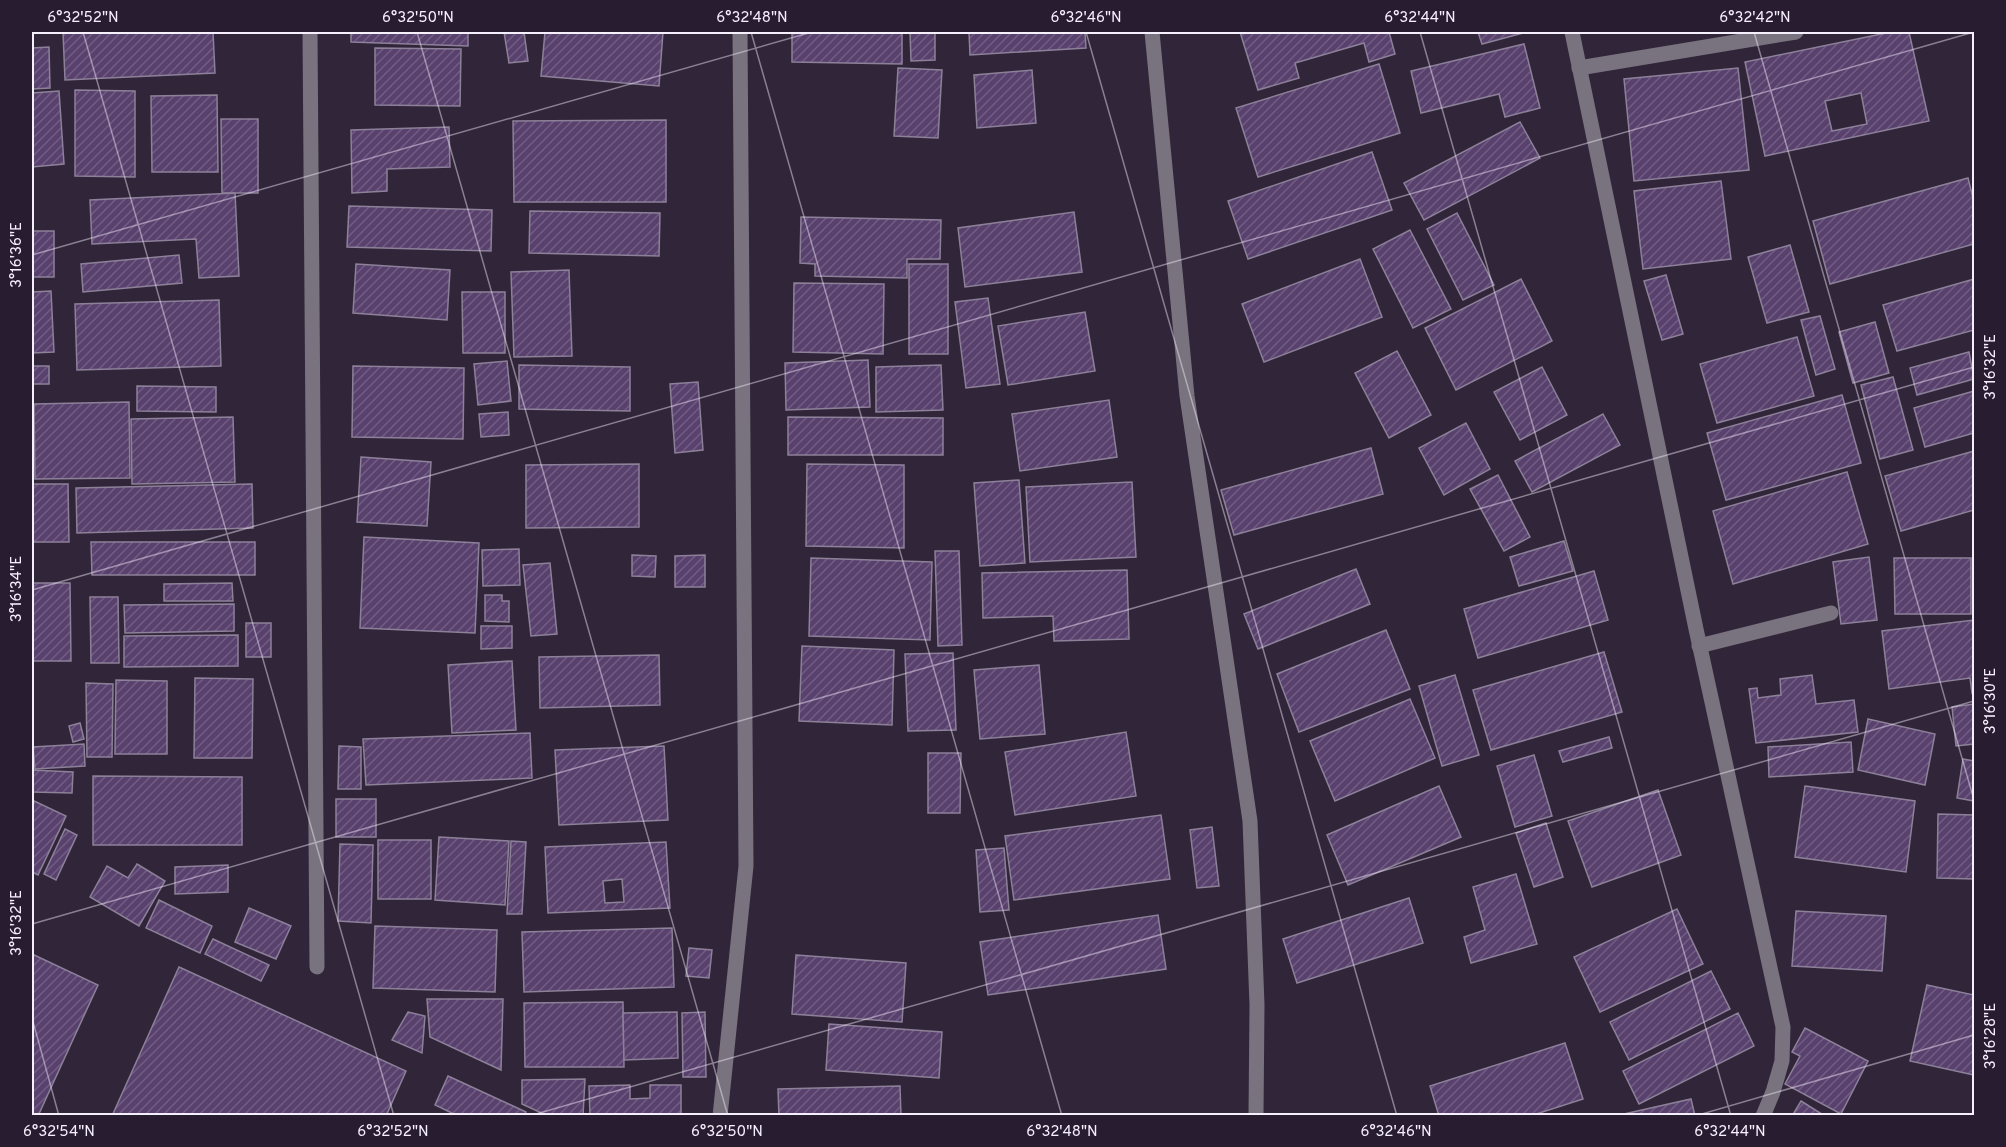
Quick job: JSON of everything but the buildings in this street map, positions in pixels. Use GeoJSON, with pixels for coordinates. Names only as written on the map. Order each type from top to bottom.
{"type":"FeatureCollection","features":[{"type":"Feature","properties":{"kind":"street"},"geometry":{"type":"LineString","coordinates":[[310,32],[317,967]]}},
{"type":"Feature","properties":{"kind":"street"},"geometry":{"type":"LineString","coordinates":[[720,1116],[746,866],[740,32]]}},
{"type":"Feature","properties":{"kind":"street"},"geometry":{"type":"LineString","coordinates":[[1152,32],[1186,396],[1250,821],[1257,1005],[1256,1116]]}},
{"type":"Feature","properties":{"kind":"street"},"geometry":{"type":"LineString","coordinates":[[1572,32],[1699,646],[1783,1027],[1782,1061],[1763,1116]]}},
{"type":"Feature","properties":{"kind":"street"},"geometry":{"type":"LineString","coordinates":[[1580,68],[1796,32]]}},
{"type":"Feature","properties":{"kind":"street"},"geometry":{"type":"LineString","coordinates":[[1699,646],[1831,613]]}}]}
